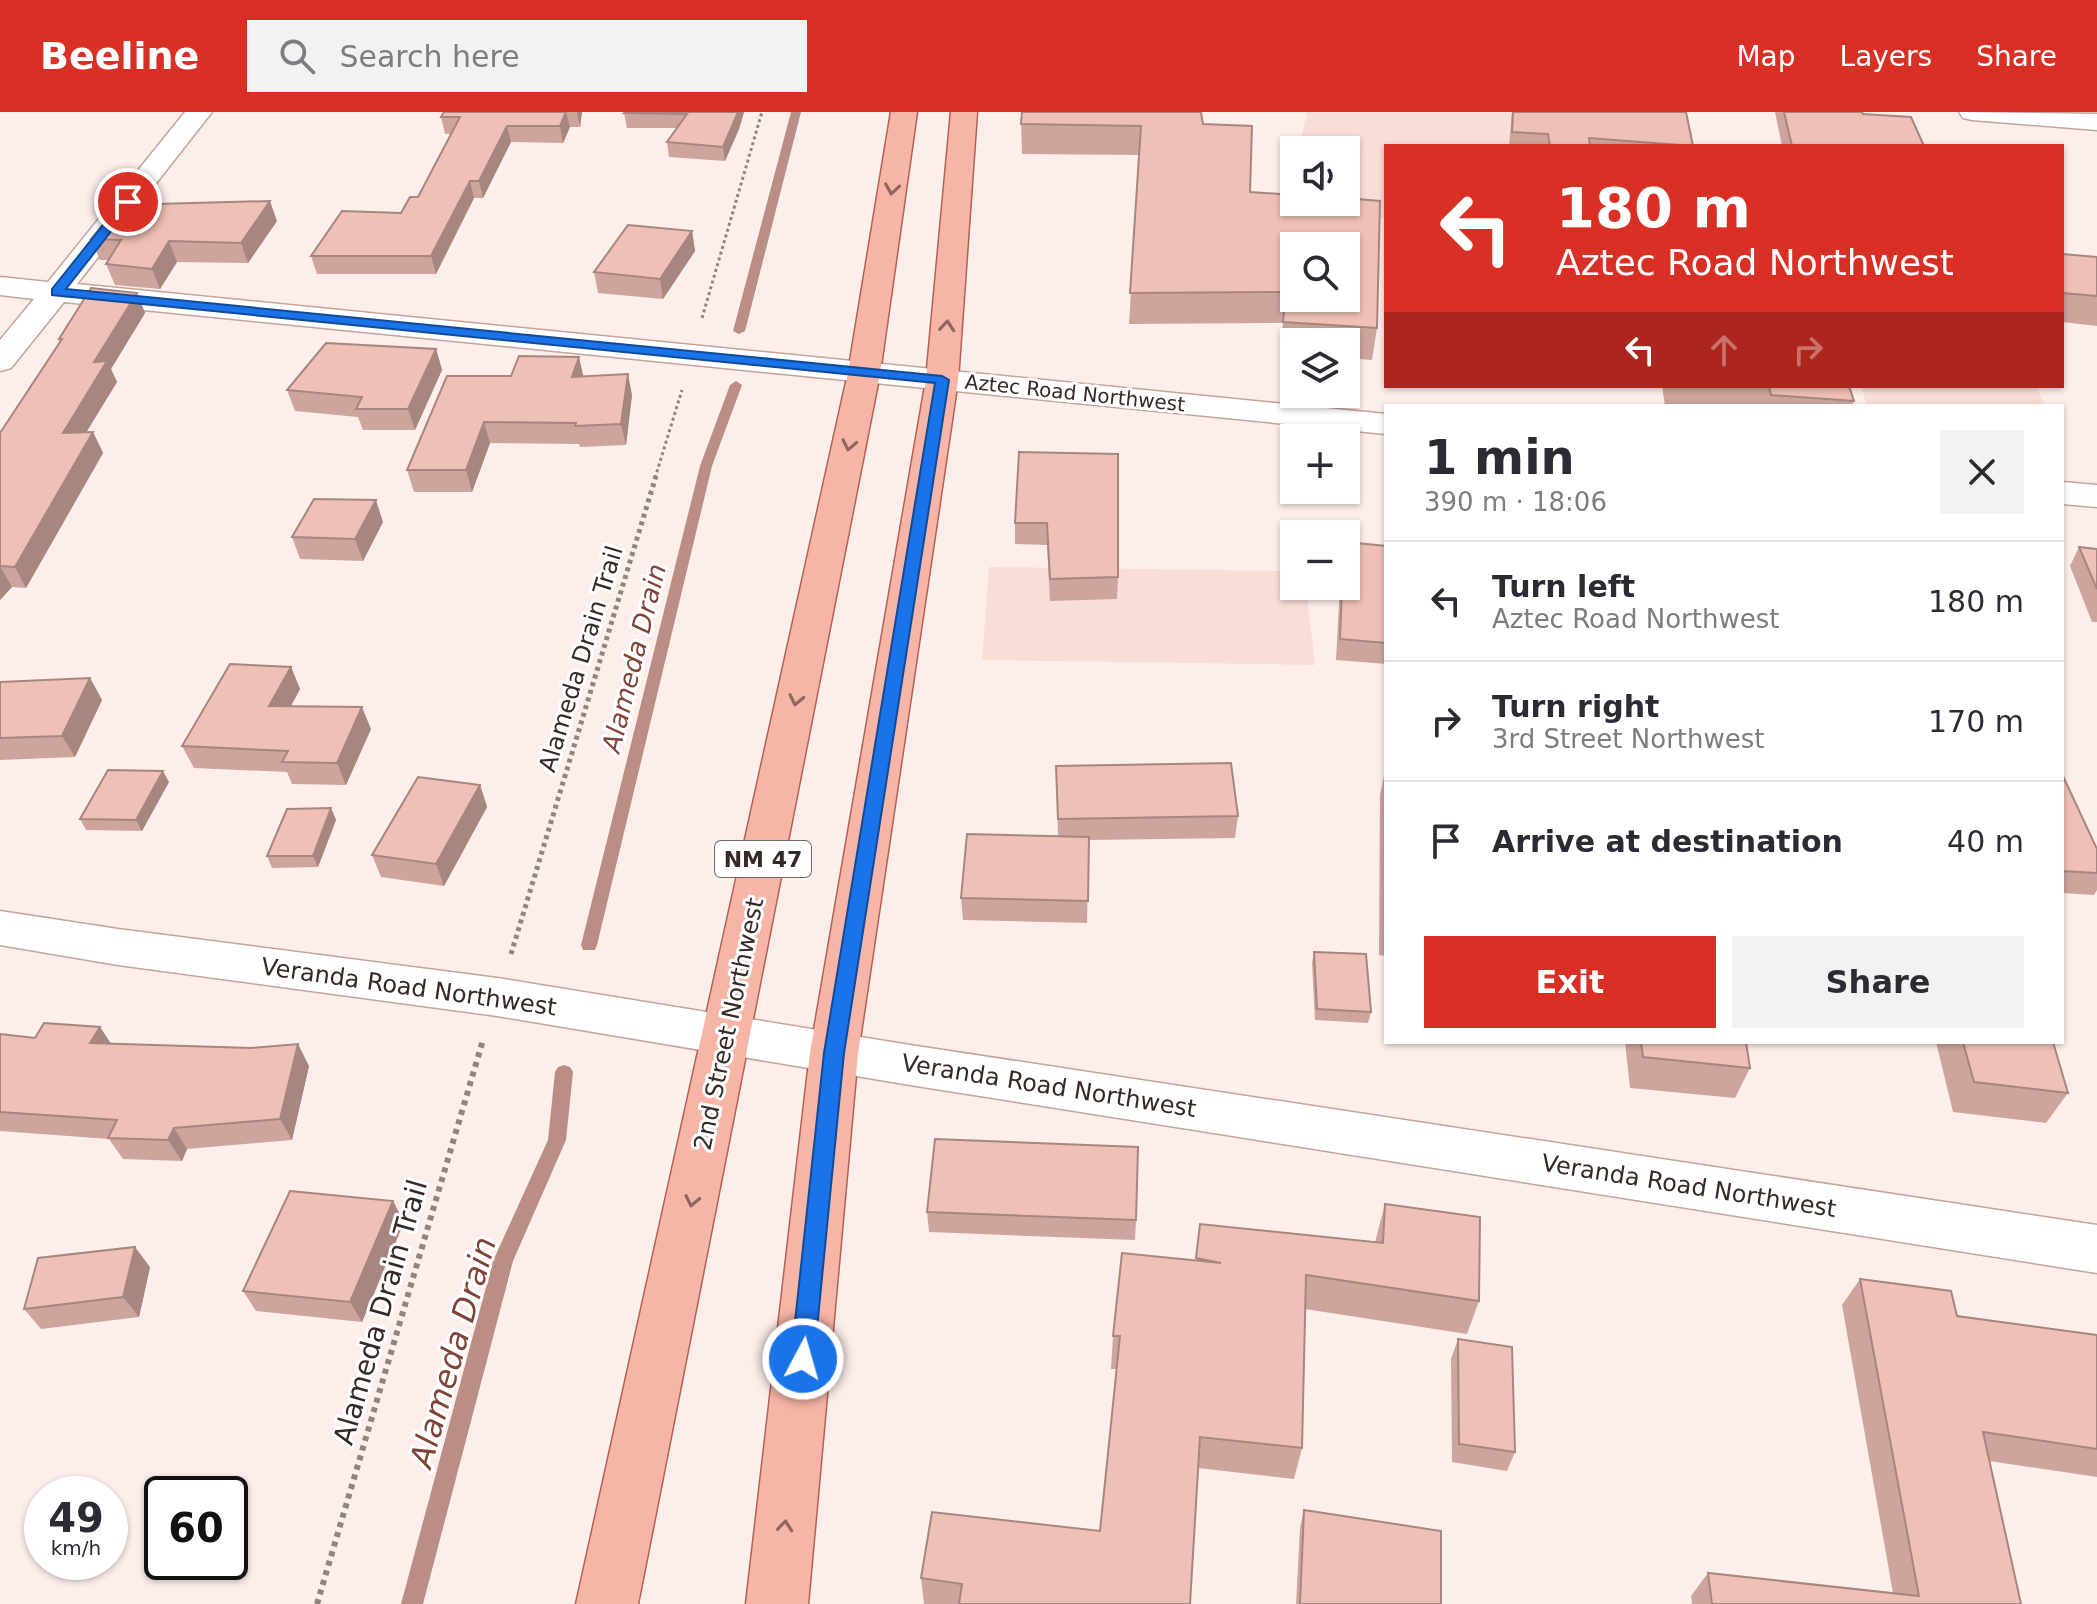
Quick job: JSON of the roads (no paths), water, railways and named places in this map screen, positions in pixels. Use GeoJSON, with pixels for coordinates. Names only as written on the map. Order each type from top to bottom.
{"type":"FeatureCollection","features":[{"type":"Feature","properties":{"kind":"main road","name":"2nd Street Northwest"},"geometry":{"type":"LineString","coordinates":[[607,1604],[864,373],[904,112]]}},
{"type":"Feature","properties":{"kind":"main road"},"geometry":{"type":"LineString","coordinates":[[777,1604],[834,1053],[942,380],[964,112]]}},
{"type":"Feature","properties":{"kind":"street"},"geometry":{"type":"LineString","coordinates":[[0,361],[199,112]]}},
{"type":"Feature","properties":{"kind":"street"},"geometry":{"type":"LineString","coordinates":[[1972,112],[2097,122]]}},
{"type":"Feature","properties":{"kind":"street","name":"Aztec Road Northwest"},"geometry":{"type":"LineString","coordinates":[[0,286],[1384,424]]}},
{"type":"Feature","properties":{"kind":"street"},"geometry":{"type":"LineString","coordinates":[[2064,493],[2097,496]]}},
{"type":"Feature","properties":{"kind":"street","name":"Veranda Road Northwest"},"geometry":{"type":"LineString","coordinates":[[0,928],[118,947],[497,997],[834,1053],[2097,1249]]}},
{"type":"Feature","properties":{"kind":"waterway","name":"Alameda Drain"},"geometry":{"type":"LineString","coordinates":[[739,331],[796,112]]}},
{"type":"Feature","properties":{"kind":"waterway","name":"Alameda Drain"},"geometry":{"type":"LineString","coordinates":[[589,945],[706,466],[736,385]]}},
{"type":"Feature","properties":{"kind":"waterway","name":"Alameda Drain"},"geometry":{"type":"LineString","coordinates":[[412,1604],[503,1261],[557,1140],[564,1072]]}}]}
